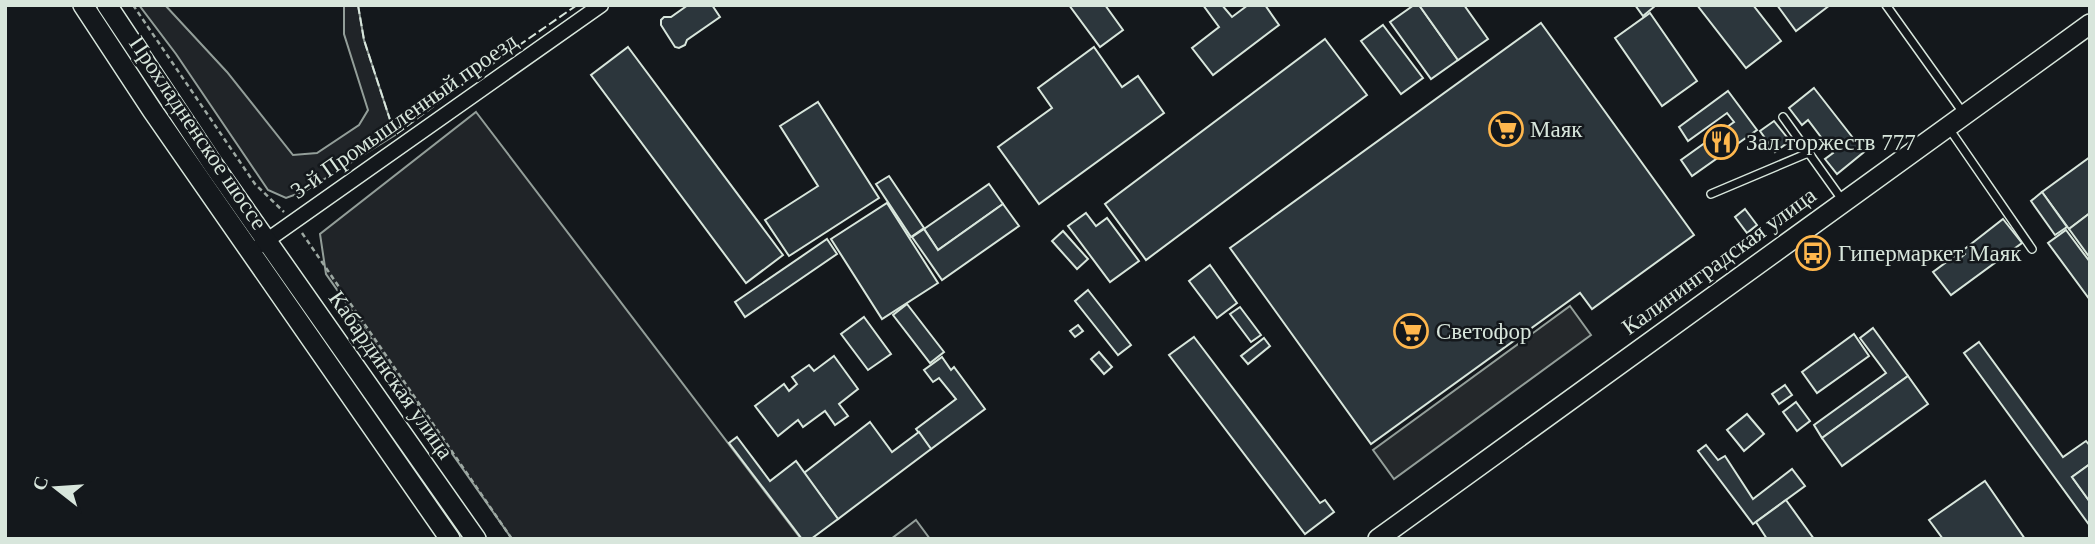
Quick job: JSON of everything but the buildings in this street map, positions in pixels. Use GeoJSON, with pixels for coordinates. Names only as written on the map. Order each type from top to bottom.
{"type":"FeatureCollection","features":[{"type":"Feature","properties":{"kind":"main road","name":"Прохладненское шоссе"},"geometry":{"type":"LineString","coordinates":[[83,5],[249,252]]}},
{"type":"Feature","properties":{"kind":"main road","name":"Прохладненское шоссе"},"geometry":{"type":"LineString","coordinates":[[107,5],[266,240]]}},
{"type":"Feature","properties":{"kind":"main road","name":"Калининградская улица"},"geometry":{"type":"LineString","coordinates":[[1378,539],[2090,24]]}},
{"type":"Feature","properties":{"kind":"main road","name":"Кабардинская улица"},"geometry":{"type":"LineString","coordinates":[[266,240],[476,539]]}},
{"type":"Feature","properties":{"kind":"main road","name":"Кабардинская улица"},"geometry":{"type":"LineString","coordinates":[[249,252],[450,539]]}},
{"type":"Feature","properties":{"kind":"street","name":"3-й Промышленный проезд"},"geometry":{"type":"LineString","coordinates":[[249,252],[601,5]]}},
{"type":"Feature","properties":{"kind":"lane"},"geometry":{"type":"LineString","coordinates":[[1886,5],[1965,115]]}},
{"type":"Feature","properties":{"kind":"lane"},"geometry":{"type":"LineString","coordinates":[[1783,117],[1844,202]]}},
{"type":"Feature","properties":{"kind":"lane"},"geometry":{"type":"LineString","coordinates":[[1948,127],[2032,249]]}},
{"type":"Feature","properties":{"kind":"lane"},"geometry":{"type":"LineString","coordinates":[[1711,194],[1808,153]]}},
{"type":"Feature","properties":{"kind":"path"},"geometry":{"type":"LineString","coordinates":[[133,5],[255,184],[294,221],[512,539]]}},
{"type":"Feature","properties":{"kind":"shaded area"},"geometry":{"type":"Polygon","coordinates":[[[139,5],[165,5],[227,72],[293,155],[317,153],[359,125],[368,110],[344,34],[344,5],[358,5],[364,40],[395,135],[305,191],[286,198],[268,190],[176,54],[139,5]]]}},
{"type":"Feature","properties":{"kind":"shaded area"},"geometry":{"type":"Polygon","coordinates":[[[476,112],[801,539],[512,539],[326,274],[320,234],[476,112]]]}},
{"type":"Feature","properties":{"kind":"shaded area"},"geometry":{"type":"Polygon","coordinates":[[[1570,306],[1591,335],[1394,479],[1373,450],[1570,306]]]}},
{"type":"Feature","properties":{"kind":"shaded area"},"geometry":{"type":"Polygon","coordinates":[[[916,520],[930,539],[891,539],[916,520]]]}},
{"type":"Feature","properties":{"kind":"fence"},"geometry":{"type":"LineString","coordinates":[[358,5],[364,40],[395,135],[577,5]]}},
{"type":"Feature","properties":{"kind":"place","name":"Маяк"},"geometry":{"type":"Point","coordinates":[1506,129]}},
{"type":"Feature","properties":{"kind":"place","name":"Зал торжеств 777"},"geometry":{"type":"Point","coordinates":[1721,142]}},
{"type":"Feature","properties":{"kind":"place","name":"Гипермаркет Маяк"},"geometry":{"type":"Point","coordinates":[1813,253]}},
{"type":"Feature","properties":{"kind":"place","name":"Светофор"},"geometry":{"type":"Point","coordinates":[1411,331]}}]}
